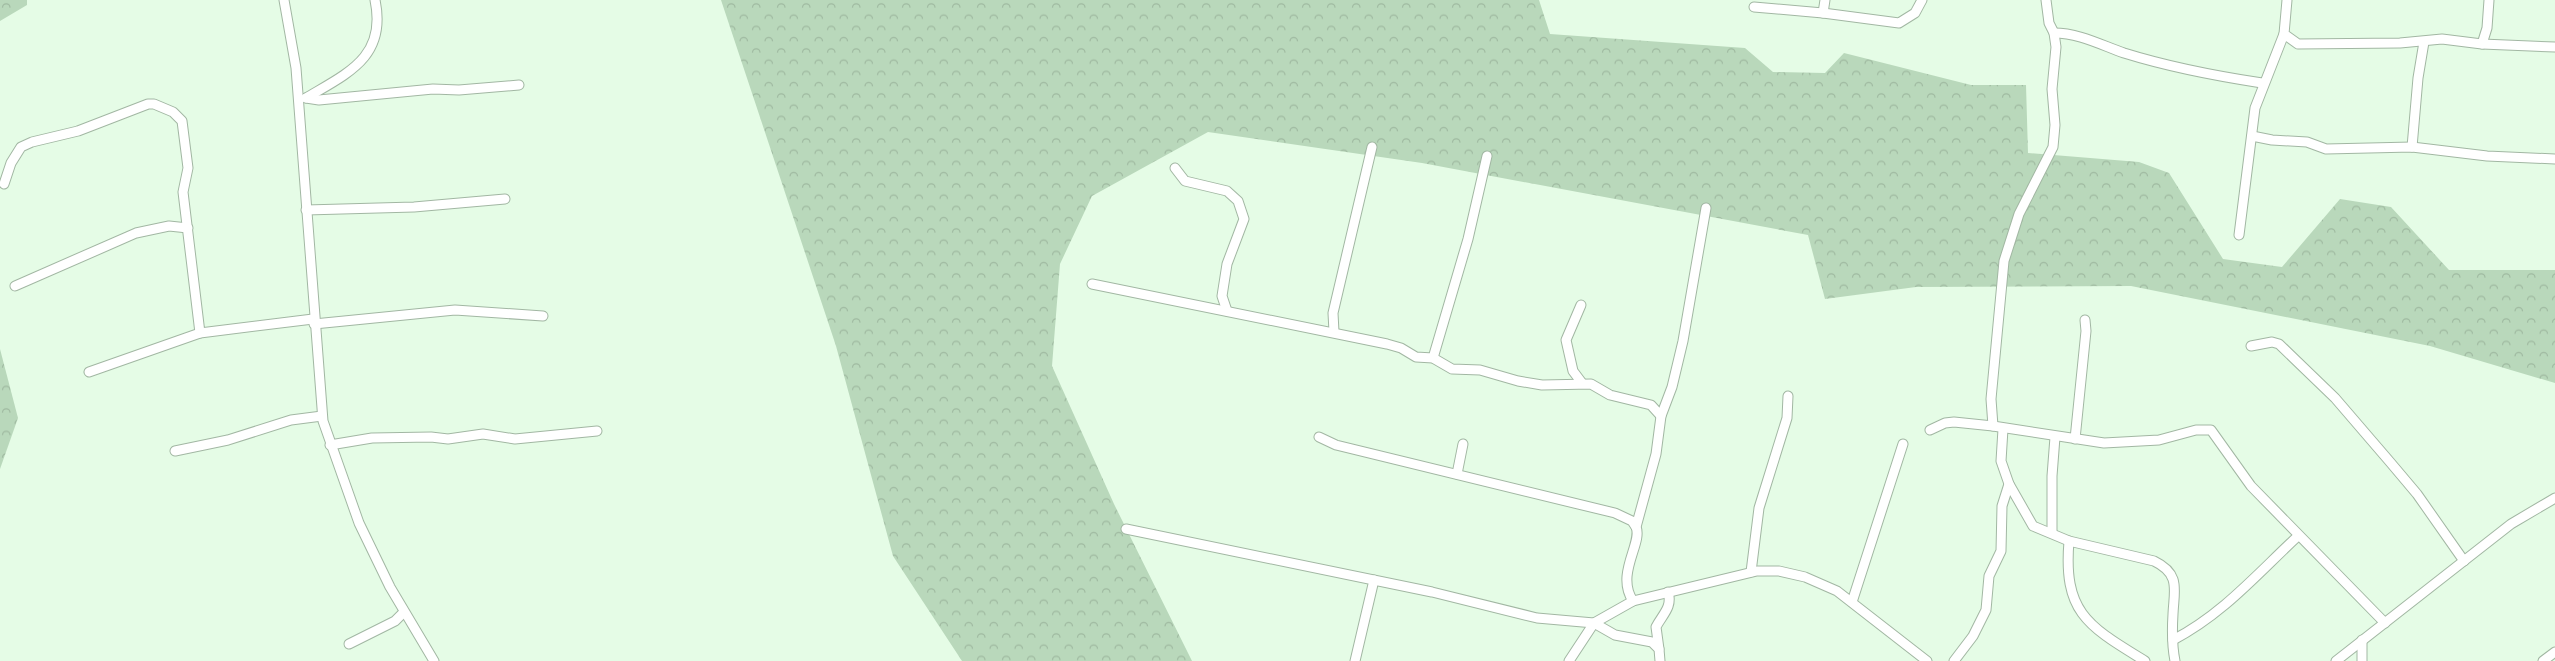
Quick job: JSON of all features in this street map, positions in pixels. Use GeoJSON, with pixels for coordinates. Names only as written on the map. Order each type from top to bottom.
{"type":"FeatureCollection","features":[{"type":"Feature","properties":{"kind":"street"},"geometry":{"type":"LineString","coordinates":[[284,0],[302,100],[306,210],[322,416],[330,444],[359,523],[404,612],[434,661]]}},
{"type":"Feature","properties":{"kind":"street"},"geometry":{"type":"LineString","coordinates":[[302,100],[348,72],[364,58],[374,43],[377,26],[375,0]]}},
{"type":"Feature","properties":{"kind":"street"},"geometry":{"type":"LineString","coordinates":[[1823,13],[1825,0]]}},
{"type":"Feature","properties":{"kind":"street"},"geometry":{"type":"LineString","coordinates":[[1754,6],[1898,23],[1915,13],[1922,0]]}},
{"type":"Feature","properties":{"kind":"street"},"geometry":{"type":"LineString","coordinates":[[1993,426],[1991,399],[2004,261],[2019,214],[2053,147],[2054,33],[2048,23],[2046,0]]}},
{"type":"Feature","properties":{"kind":"street"},"geometry":{"type":"LineString","coordinates":[[2239,235],[2254,108],[2262,83],[2274,62],[2284,34],[2287,0]]}},
{"type":"Feature","properties":{"kind":"street"},"geometry":{"type":"LineString","coordinates":[[2482,44],[2487,28],[2489,0]]}},
{"type":"Feature","properties":{"kind":"street"},"geometry":{"type":"LineString","coordinates":[[2054,33],[2068,33],[2124,53],[2207,74],[2262,83]]}},
{"type":"Feature","properties":{"kind":"street"},"geometry":{"type":"LineString","coordinates":[[2284,34],[2298,44],[2424,42],[2442,39],[2482,44],[2555,47]]}},
{"type":"Feature","properties":{"kind":"street"},"geometry":{"type":"LineString","coordinates":[[2412,147],[2418,78],[2424,42]]}},
{"type":"Feature","properties":{"kind":"street"},"geometry":{"type":"LineString","coordinates":[[302,100],[433,89],[459,90],[519,85]]}},
{"type":"Feature","properties":{"kind":"street"},"geometry":{"type":"LineString","coordinates":[[4,184],[11,163],[21,147],[32,142],[78,131],[148,104],[154,104],[173,112],[182,121],[187,153],[188,168],[183,183],[200,333]]}},
{"type":"Feature","properties":{"kind":"street"},"geometry":{"type":"LineString","coordinates":[[2252,136],[2272,140],[2307,142],[2326,149],[2412,147],[2487,156],[2555,159]]}},
{"type":"Feature","properties":{"kind":"street"},"geometry":{"type":"LineString","coordinates":[[1334,332],[1333,313],[1372,147]]}},
{"type":"Feature","properties":{"kind":"street"},"geometry":{"type":"LineString","coordinates":[[1433,358],[1468,239],[1487,156]]}},
{"type":"Feature","properties":{"kind":"street"},"geometry":{"type":"LineString","coordinates":[[1175,168],[1185,180],[1227,191],[1238,201],[1244,219],[1227,264],[1222,296],[1227,311]]}},
{"type":"Feature","properties":{"kind":"street"},"geometry":{"type":"LineString","coordinates":[[306,210],[414,207],[506,199]]}},
{"type":"Feature","properties":{"kind":"street"},"geometry":{"type":"LineString","coordinates":[[1633,601],[1627,589],[1629,561],[1637,539],[1636,527],[1656,454],[1661,416],[1672,387],[1683,341],[1706,208]]}},
{"type":"Feature","properties":{"kind":"street"},"geometry":{"type":"LineString","coordinates":[[15,286],[136,233],[169,226],[188,228]]}},
{"type":"Feature","properties":{"kind":"street"},"geometry":{"type":"LineString","coordinates":[[1092,284],[1334,332],[1394,346],[1421,359],[1433,358],[1452,369],[1480,370],[1518,381],[1557,386],[1582,383],[1600,388],[1610,395],[1651,405],[1661,416]]}},
{"type":"Feature","properties":{"kind":"street"},"geometry":{"type":"LineString","coordinates":[[1581,305],[1566,340],[1573,371],[1582,383]]}},
{"type":"Feature","properties":{"kind":"street"},"geometry":{"type":"LineString","coordinates":[[88,372],[200,333],[314,321],[455,310],[544,316]]}},
{"type":"Feature","properties":{"kind":"street"},"geometry":{"type":"LineString","coordinates":[[2075,439],[2086,332],[2085,320]]}},
{"type":"Feature","properties":{"kind":"street"},"geometry":{"type":"LineString","coordinates":[[2251,346],[2272,342],[2279,344],[2335,398],[2417,494],[2464,561]]}},
{"type":"Feature","properties":{"kind":"street"},"geometry":{"type":"LineString","coordinates":[[1751,572],[1759,508],[1787,418],[1788,396]]}},
{"type":"Feature","properties":{"kind":"street"},"geometry":{"type":"LineString","coordinates":[[175,451],[228,440],[290,420],[322,416]]}},
{"type":"Feature","properties":{"kind":"street"},"geometry":{"type":"LineString","coordinates":[[1930,430],[1945,423],[1954,422],[2104,443],[2159,440],[2196,430],[2211,430],[2251,486],[2385,623]]}},
{"type":"Feature","properties":{"kind":"street"},"geometry":{"type":"LineString","coordinates":[[2002,429],[2001,461],[2009,484],[2033,526],[2069,542],[2138,556],[2154,561],[2167,569],[2175,584],[2176,593],[2173,640],[2175,661]]}},
{"type":"Feature","properties":{"kind":"street"},"geometry":{"type":"LineString","coordinates":[[330,444],[372,438],[448,439],[483,434],[525,439],[558,433],[597,431]]}},
{"type":"Feature","properties":{"kind":"street"},"geometry":{"type":"LineString","coordinates":[[2052,533],[2052,476],[2055,436]]}},
{"type":"Feature","properties":{"kind":"street"},"geometry":{"type":"LineString","coordinates":[[1319,437],[1336,444],[1623,516],[1636,527]]}},
{"type":"Feature","properties":{"kind":"street"},"geometry":{"type":"LineString","coordinates":[[1457,474],[1463,444]]}},
{"type":"Feature","properties":{"kind":"street"},"geometry":{"type":"LineString","coordinates":[[1852,602],[1902,444]]}},
{"type":"Feature","properties":{"kind":"street"},"geometry":{"type":"LineString","coordinates":[[1954,661],[1973,636],[1986,610],[1989,576],[2001,551],[2002,506],[2009,484]]}},
{"type":"Feature","properties":{"kind":"street"},"geometry":{"type":"LineString","coordinates":[[2336,661],[2511,524],[2555,498]]}},
{"type":"Feature","properties":{"kind":"street"},"geometry":{"type":"LineString","coordinates":[[1126,529],[1374,580],[1537,618],[1594,623],[1615,635],[1652,642],[1659,649]]}},
{"type":"Feature","properties":{"kind":"street"},"geometry":{"type":"LineString","coordinates":[[2173,640],[2200,626],[2227,604],[2298,536]]}},
{"type":"Feature","properties":{"kind":"street"},"geometry":{"type":"LineString","coordinates":[[2069,542],[2068,577],[2072,595],[2089,624],[2145,661]]}},
{"type":"Feature","properties":{"kind":"street"},"geometry":{"type":"LineString","coordinates":[[1569,661],[1594,623],[1633,601],[1751,572],[1780,572],[1804,577],[1837,591],[1927,661]]}},
{"type":"Feature","properties":{"kind":"street"},"geometry":{"type":"LineString","coordinates":[[1355,661],[1374,580]]}},
{"type":"Feature","properties":{"kind":"street"},"geometry":{"type":"LineString","coordinates":[[1660,661],[1656,627],[1666,614],[1670,597],[1668,592]]}},
{"type":"Feature","properties":{"kind":"street"},"geometry":{"type":"LineString","coordinates":[[349,644],[396,621],[404,612]]}},
{"type":"Feature","properties":{"kind":"street"},"geometry":{"type":"LineString","coordinates":[[2362,640],[2362,661]]}},
{"type":"Feature","properties":{"kind":"street"},"geometry":{"type":"LineString","coordinates":[[2543,661],[2555,652]]}},
{"type":"Feature","properties":{"kind":"green space"},"geometry":{"type":"Polygon","coordinates":[[[0,0],[27,0],[27,5],[0,21],[0,0]]]}},
{"type":"Feature","properties":{"kind":"green space"},"geometry":{"type":"Polygon","coordinates":[[[721,0],[1539,0],[1550,34],[1745,48],[1773,72],[1825,73],[1844,53],[1971,85],[2026,85],[2028,153],[2139,162],[2169,173],[2223,259],[2282,267],[2340,199],[2391,207],[2449,270],[2555,270],[2555,383],[2430,346],[2131,286],[1916,287],[1825,299],[1808,235],[1422,163],[1208,132],[1092,196],[1060,264],[1052,366],[1114,504],[1192,661],[962,661],[893,556],[836,346],[721,0]]]}},
{"type":"Feature","properties":{"kind":"green space"},"geometry":{"type":"Polygon","coordinates":[[[0,349],[18,418],[0,469],[0,349]]]}}]}
